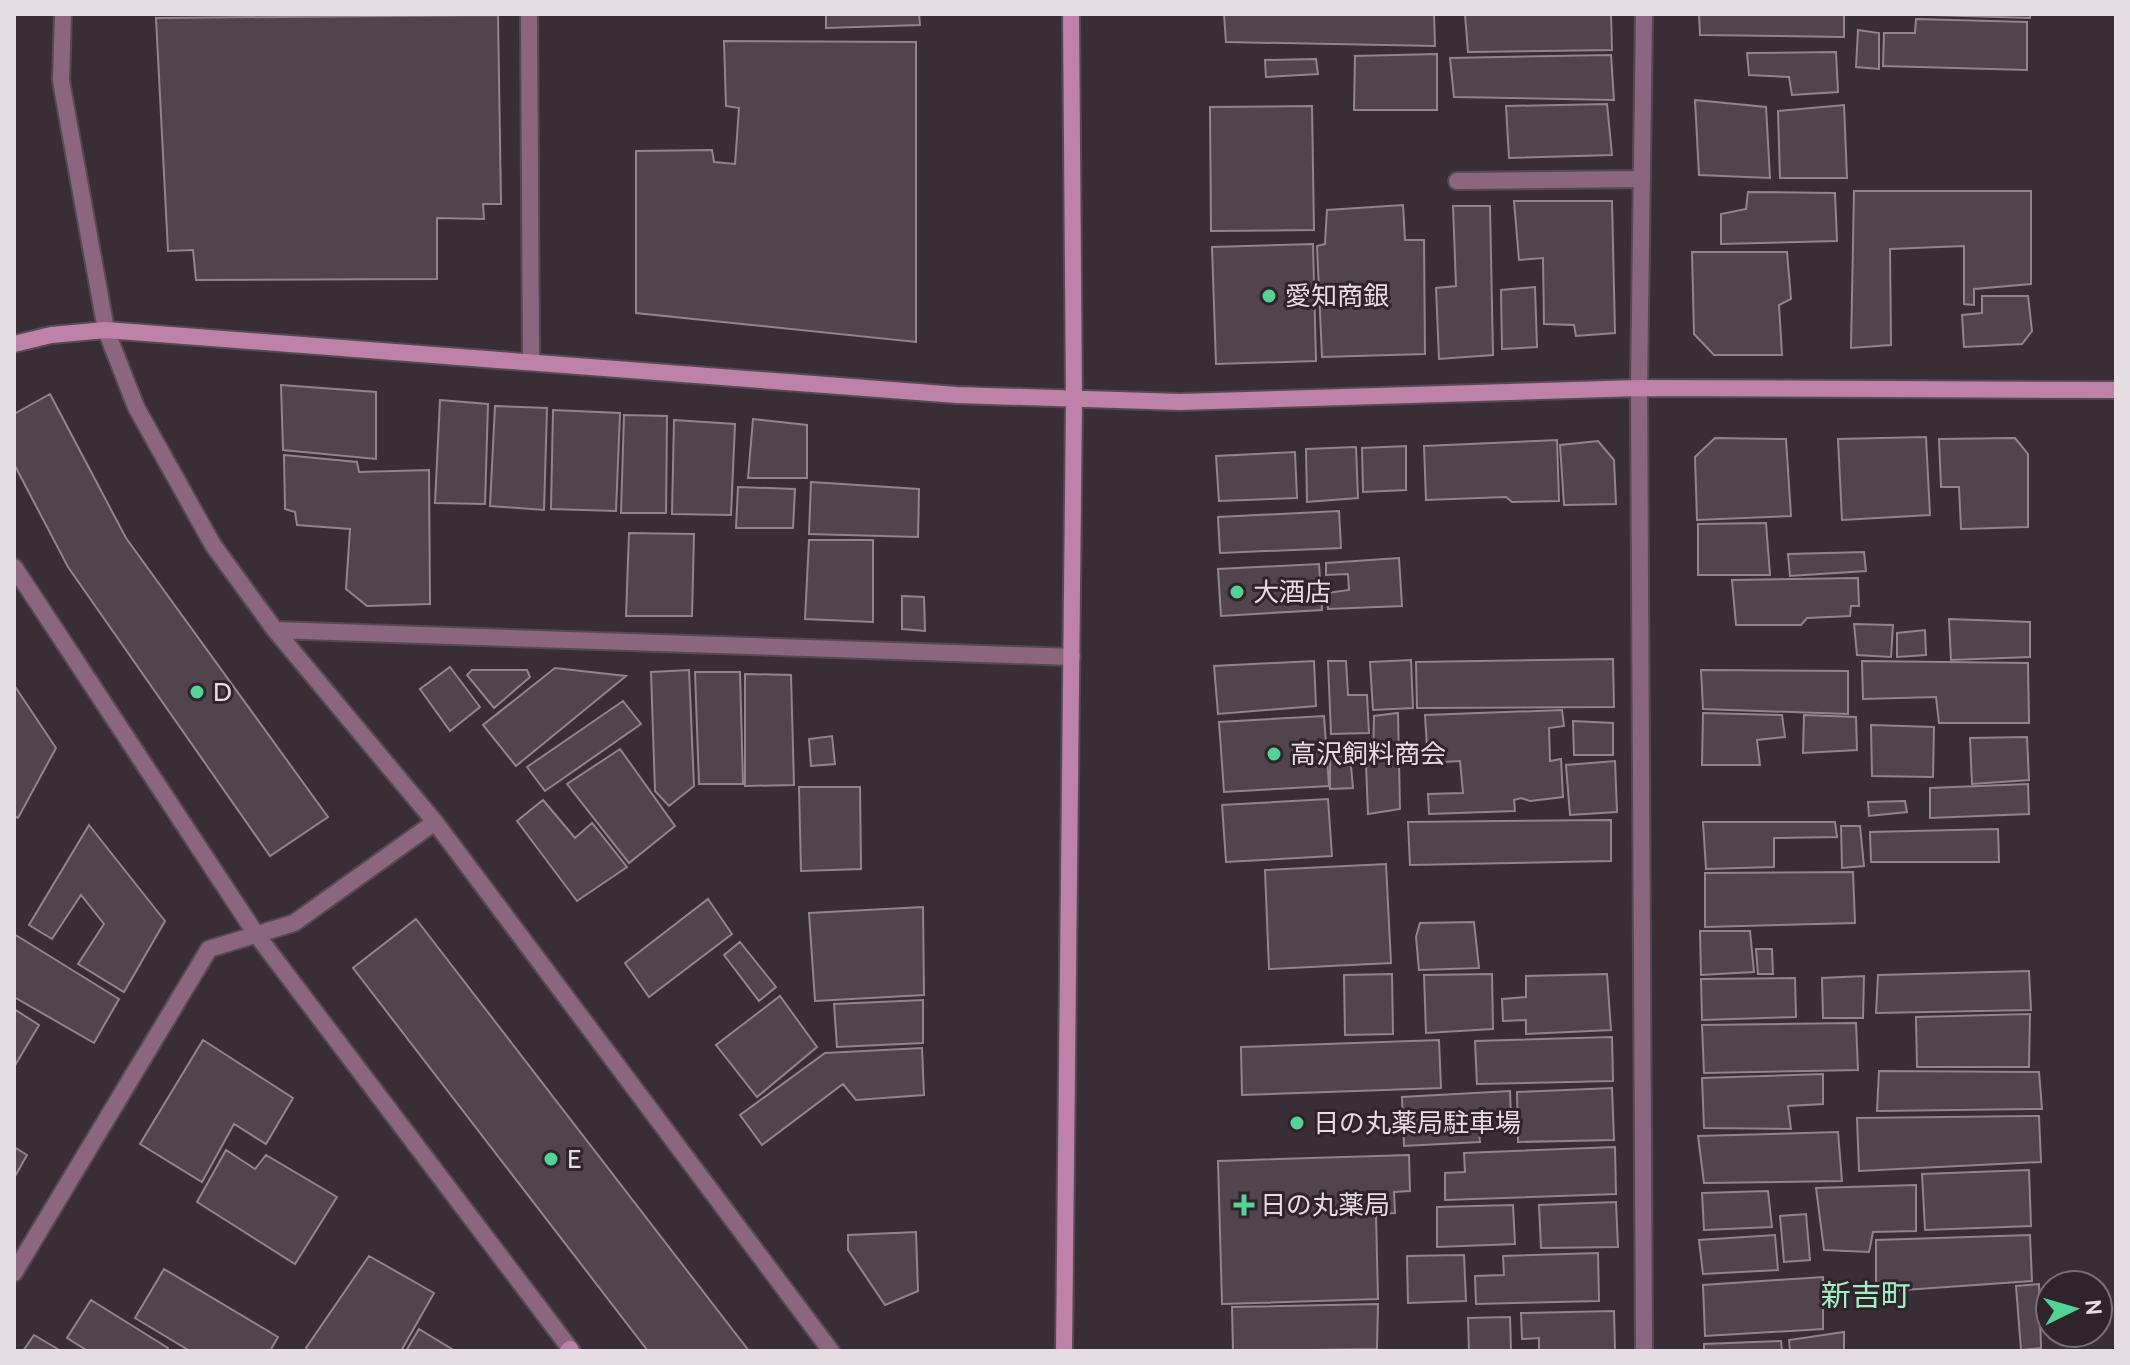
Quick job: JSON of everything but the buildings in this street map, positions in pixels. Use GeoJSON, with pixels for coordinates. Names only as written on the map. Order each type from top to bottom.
{"type":"FeatureCollection","features":[{"type":"Feature","properties":{"kind":"street"},"geometry":{"type":"LineString","coordinates":[[63,14],[61,81],[106,330],[136,407],[213,545],[275,630],[435,822],[831,1351]]}},
{"type":"Feature","properties":{"kind":"street"},"geometry":{"type":"LineString","coordinates":[[529,14],[531,361]]}},
{"type":"Feature","properties":{"kind":"street"},"geometry":{"type":"LineString","coordinates":[[1064,1351],[1074,401],[1071,14]]}},
{"type":"Feature","properties":{"kind":"street"},"geometry":{"type":"LineString","coordinates":[[1644,14],[1639,388],[1644,1351]]}},
{"type":"Feature","properties":{"kind":"street"},"geometry":{"type":"LineString","coordinates":[[1457,181],[1642,179]]}},
{"type":"Feature","properties":{"kind":"street"},"geometry":{"type":"LineString","coordinates":[[14,344],[51,335],[106,330],[957,395],[1074,401],[1180,402],[1639,388],[2116,390]]}},
{"type":"Feature","properties":{"kind":"street"},"geometry":{"type":"LineString","coordinates":[[14,567],[256,934],[570,1350]]}},
{"type":"Feature","properties":{"kind":"street"},"geometry":{"type":"LineString","coordinates":[[275,630],[1072,657]]}},
{"type":"Feature","properties":{"kind":"street"},"geometry":{"type":"LineString","coordinates":[[14,1273],[209,949],[294,923],[435,822]]}},
{"type":"Feature","properties":{"kind":"place","name":"愛知商銀"},"geometry":{"type":"Point","coordinates":[1269,296]}},
{"type":"Feature","properties":{"kind":"place","name":"大酒店"},"geometry":{"type":"Point","coordinates":[1237,592]}},
{"type":"Feature","properties":{"kind":"place","name":"D"},"geometry":{"type":"Point","coordinates":[197,692]}},
{"type":"Feature","properties":{"kind":"place","name":"高沢飼料商会"},"geometry":{"type":"Point","coordinates":[1274,754]}},
{"type":"Feature","properties":{"kind":"place","name":"日の丸薬局駐車場"},"geometry":{"type":"Point","coordinates":[1297,1123]}},
{"type":"Feature","properties":{"kind":"place","name":"E"},"geometry":{"type":"Point","coordinates":[551,1159]}},
{"type":"Feature","properties":{"kind":"place","name":"日の丸薬局"},"geometry":{"type":"Point","coordinates":[1244,1205]}},
{"type":"Feature","properties":{"kind":"district","name":"新吉町"},"geometry":{"type":"Point","coordinates":[1866,1296]}}]}
